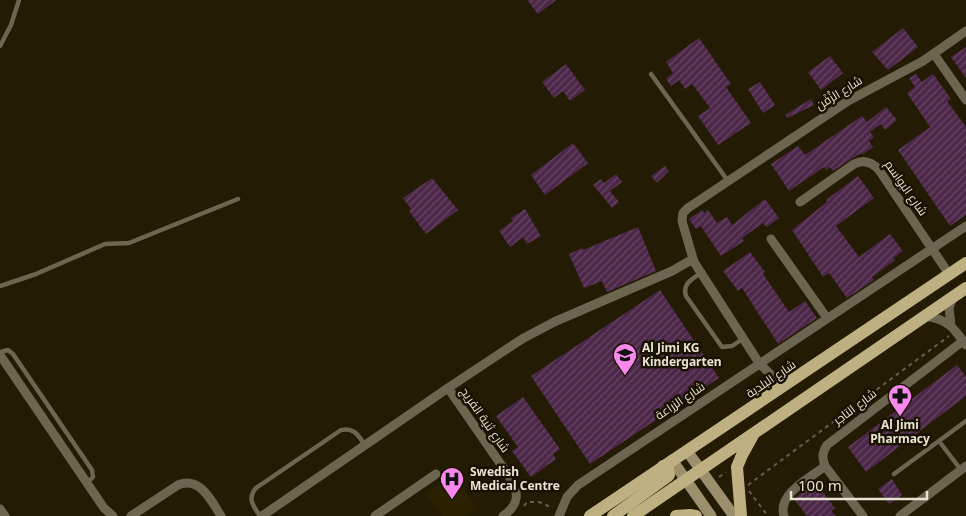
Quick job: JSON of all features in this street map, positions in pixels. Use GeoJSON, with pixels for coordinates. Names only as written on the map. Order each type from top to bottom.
{"type":"FeatureCollection","features":[{"type":"Feature","properties":{"kind":"main road","name":"شارع البلدية"},"geometry":{"type":"LineString","coordinates":[[590,516],[966,262]]}},
{"type":"Feature","properties":{"kind":"main road"},"geometry":{"type":"LineString","coordinates":[[633,516],[966,288]]}},
{"type":"Feature","properties":{"kind":"main road"},"geometry":{"type":"LineString","coordinates":[[742,516],[737,467],[756,431]]}},
{"type":"Feature","properties":{"kind":"main road"},"geometry":{"type":"LineString","coordinates":[[614,516],[667,477],[670,471],[666,466],[668,463]]}},
{"type":"Feature","properties":{"kind":"main road"},"geometry":{"type":"LineString","coordinates":[[676,516],[696,516]]}},
{"type":"Feature","properties":{"kind":"street","name":"شارع الزَّفْن"},"geometry":{"type":"LineString","coordinates":[[786,385],[771,375],[759,363],[701,273],[693,259],[689,241],[682,225],[683,213],[848,101],[934,54],[966,30]]}},
{"type":"Feature","properties":{"kind":"street"},"geometry":{"type":"LineString","coordinates":[[934,54],[966,100]]}},
{"type":"Feature","properties":{"kind":"street","name":"شارع البواسم"},"geometry":{"type":"LineString","coordinates":[[800,202],[854,164],[863,161],[868,162],[879,170],[949,274]]}},
{"type":"Feature","properties":{"kind":"street","name":"شارع الزراعة"},"geometry":{"type":"LineString","coordinates":[[560,514],[567,497],[578,485],[966,226]]}},
{"type":"Feature","properties":{"kind":"street"},"geometry":{"type":"LineString","coordinates":[[771,239],[827,318]]}},
{"type":"Feature","properties":{"kind":"street"},"geometry":{"type":"LineString","coordinates":[[261,516],[522,339],[554,322],[672,271],[693,259]]}},
{"type":"Feature","properties":{"kind":"street"},"geometry":{"type":"LineString","coordinates":[[952,297],[949,308],[953,328]]}},
{"type":"Feature","properties":{"kind":"street"},"geometry":{"type":"LineString","coordinates":[[924,316],[938,319],[953,328],[965,341]]}},
{"type":"Feature","properties":{"kind":"street","name":"شارع التاجر"},"geometry":{"type":"LineString","coordinates":[[825,466],[822,452],[827,445],[965,341]]}},
{"type":"Feature","properties":{"kind":"street"},"geometry":{"type":"LineString","coordinates":[[0,354],[104,508],[113,516]]}},
{"type":"Feature","properties":{"kind":"street","name":"شارع ثنية الفريج"},"geometry":{"type":"LineString","coordinates":[[448,388],[517,490],[517,499],[513,508],[503,516]]}},
{"type":"Feature","properties":{"kind":"street"},"geometry":{"type":"LineString","coordinates":[[687,451],[734,516]]}},
{"type":"Feature","properties":{"kind":"street"},"geometry":{"type":"LineString","coordinates":[[668,463],[686,479],[711,516]]}},
{"type":"Feature","properties":{"kind":"street"},"geometry":{"type":"LineString","coordinates":[[784,516],[782,504],[789,493],[825,466],[863,516]]}},
{"type":"Feature","properties":{"kind":"street"},"geometry":{"type":"LineString","coordinates":[[900,516],[964,470]]}},
{"type":"Feature","properties":{"kind":"street"},"geometry":{"type":"LineString","coordinates":[[376,516],[436,474]]}},
{"type":"Feature","properties":{"kind":"street"},"geometry":{"type":"LineString","coordinates":[[130,516],[178,485],[192,482],[207,494],[221,516]]}},
{"type":"Feature","properties":{"kind":"street"},"geometry":{"type":"LineString","coordinates":[[0,509],[5,516]]}},
{"type":"Feature","properties":{"kind":"lane"},"geometry":{"type":"LineString","coordinates":[[0,46],[11,25],[19,0]]}},
{"type":"Feature","properties":{"kind":"lane"},"geometry":{"type":"LineString","coordinates":[[651,74],[728,181]]}},
{"type":"Feature","properties":{"kind":"lane"},"geometry":{"type":"LineString","coordinates":[[0,286],[36,274],[105,244],[129,243],[238,200]]}},
{"type":"Feature","properties":{"kind":"lane"},"geometry":{"type":"LineString","coordinates":[[701,273],[687,284],[684,290],[686,296],[722,347],[732,346],[744,338]]}},
{"type":"Feature","properties":{"kind":"lane"},"geometry":{"type":"LineString","coordinates":[[894,474],[966,421]]}},
{"type":"Feature","properties":{"kind":"lane"},"geometry":{"type":"LineString","coordinates":[[261,516],[251,500],[252,491],[341,430],[349,429],[358,435],[366,445]]}},
{"type":"Feature","properties":{"kind":"lane"},"geometry":{"type":"LineString","coordinates":[[939,441],[964,470]]}},
{"type":"Feature","properties":{"kind":"path"},"geometry":{"type":"LineString","coordinates":[[746,487],[953,328]]}},
{"type":"Feature","properties":{"kind":"path"},"geometry":{"type":"LineString","coordinates":[[520,510],[528,502],[539,502],[560,514]]}},
{"type":"Feature","properties":{"kind":"shaded area","name":"Swedish Medical Centre"},"geometry":{"type":"Polygon","coordinates":[[[454,474],[477,508],[465,516],[442,516],[426,493],[454,474]]]}},
{"type":"Feature","properties":{"kind":"building"},"geometry":{"type":"Polygon","coordinates":[[[527,0],[556,0],[538,14],[527,0]]]}},
{"type":"Feature","properties":{"kind":"building"},"geometry":{"type":"Polygon","coordinates":[[[903,28],[918,47],[888,70],[872,52],[903,28]]]}},
{"type":"Feature","properties":{"kind":"building"},"geometry":{"type":"Polygon","coordinates":[[[699,38],[731,84],[726,87],[751,123],[718,145],[698,116],[710,108],[692,84],[685,89],[679,80],[671,86],[666,79],[673,73],[666,62],[699,38]]]}},
{"type":"Feature","properties":{"kind":"building"},"geometry":{"type":"Polygon","coordinates":[[[966,47],[966,78],[951,57],[966,47]]]}},
{"type":"Feature","properties":{"kind":"building"},"geometry":{"type":"Polygon","coordinates":[[[830,56],[843,73],[821,90],[808,72],[830,56]]]}},
{"type":"Feature","properties":{"kind":"building"},"geometry":{"type":"Polygon","coordinates":[[[566,64],[585,90],[570,101],[563,91],[554,98],[542,82],[566,64]]]}},
{"type":"Feature","properties":{"kind":"building"},"geometry":{"type":"Polygon","coordinates":[[[916,74],[922,82],[933,74],[951,99],[947,101],[966,127],[966,215],[950,226],[898,150],[930,127],[907,93],[915,87],[909,78],[916,74]]]}},
{"type":"Feature","properties":{"kind":"building"},"geometry":{"type":"Polygon","coordinates":[[[760,82],[775,105],[763,113],[748,89],[760,82]]]}},
{"type":"Feature","properties":{"kind":"building"},"geometry":{"type":"Polygon","coordinates":[[[811,99],[814,105],[787,118],[785,115],[811,99]]]}},
{"type":"Feature","properties":{"kind":"building"},"geometry":{"type":"Polygon","coordinates":[[[886,107],[897,120],[885,130],[881,124],[870,132],[874,137],[869,141],[873,147],[833,171],[830,167],[826,170],[824,167],[789,191],[771,164],[798,146],[805,155],[862,116],[867,122],[886,107]]]}},
{"type":"Feature","properties":{"kind":"building"},"geometry":{"type":"Polygon","coordinates":[[[573,143],[588,163],[545,195],[531,175],[573,143]]]}},
{"type":"Feature","properties":{"kind":"building"},"geometry":{"type":"Polygon","coordinates":[[[665,166],[669,171],[657,183],[651,176],[665,166]]]}},
{"type":"Feature","properties":{"kind":"building"},"geometry":{"type":"Polygon","coordinates":[[[616,174],[622,182],[610,191],[619,202],[612,208],[593,185],[601,179],[604,183],[616,174]]]}},
{"type":"Feature","properties":{"kind":"building"},"geometry":{"type":"Polygon","coordinates":[[[858,176],[874,198],[836,226],[859,257],[890,234],[903,251],[893,258],[895,260],[872,277],[874,280],[847,298],[829,273],[823,277],[792,230],[827,202],[826,200],[858,176]]]}},
{"type":"Feature","properties":{"kind":"building"},"geometry":{"type":"Polygon","coordinates":[[[432,178],[458,210],[426,234],[409,211],[411,209],[403,198],[432,178]]]}},
{"type":"Feature","properties":{"kind":"building"},"geometry":{"type":"Polygon","coordinates":[[[765,199],[779,218],[767,227],[763,223],[742,238],[744,241],[721,256],[701,226],[696,229],[689,219],[702,210],[704,213],[708,210],[717,223],[727,217],[732,225],[765,199]]]}},
{"type":"Feature","properties":{"kind":"building"},"geometry":{"type":"Polygon","coordinates":[[[525,209],[541,236],[527,244],[523,237],[510,247],[499,231],[513,221],[511,218],[525,209]]]}},
{"type":"Feature","properties":{"kind":"building"},"geometry":{"type":"Polygon","coordinates":[[[638,227],[656,271],[607,292],[602,281],[584,288],[569,254],[638,227]]]}},
{"type":"Feature","properties":{"kind":"building"},"geometry":{"type":"Polygon","coordinates":[[[750,252],[765,272],[763,274],[789,312],[805,301],[817,318],[778,344],[742,288],[738,291],[723,271],[750,252]]]}},
{"type":"Feature","properties":{"kind":"building","name":"Al Jimi KG Kindergarten"},"geometry":{"type":"Polygon","coordinates":[[[660,290],[719,378],[590,464],[531,376],[660,290]]]}},
{"type":"Feature","properties":{"kind":"building"},"geometry":{"type":"Polygon","coordinates":[[[957,365],[966,377],[966,396],[866,472],[848,447],[957,365]]]}},
{"type":"Feature","properties":{"kind":"building"},"geometry":{"type":"Polygon","coordinates":[[[523,397],[560,449],[553,454],[556,459],[531,477],[512,451],[518,447],[496,416],[523,397]]]}},
{"type":"Feature","properties":{"kind":"building"},"geometry":{"type":"Polygon","coordinates":[[[892,479],[902,495],[889,504],[878,489],[892,479]]]}},
{"type":"Feature","properties":{"kind":"building"},"geometry":{"type":"Polygon","coordinates":[[[815,482],[835,508],[831,511],[836,516],[807,516],[794,499],[815,482]]]}},
{"type":"Feature","properties":{"kind":"place","name":"Al Jimi KG Kindergarten"},"geometry":{"type":"Point","coordinates":[625,376]}},
{"type":"Feature","properties":{"kind":"place","name":"Al Jimi Pharmacy"},"geometry":{"type":"Point","coordinates":[900,417]}},
{"type":"Feature","properties":{"kind":"place","name":"Swedish Medical Centre"},"geometry":{"type":"Point","coordinates":[452,500]}}]}
